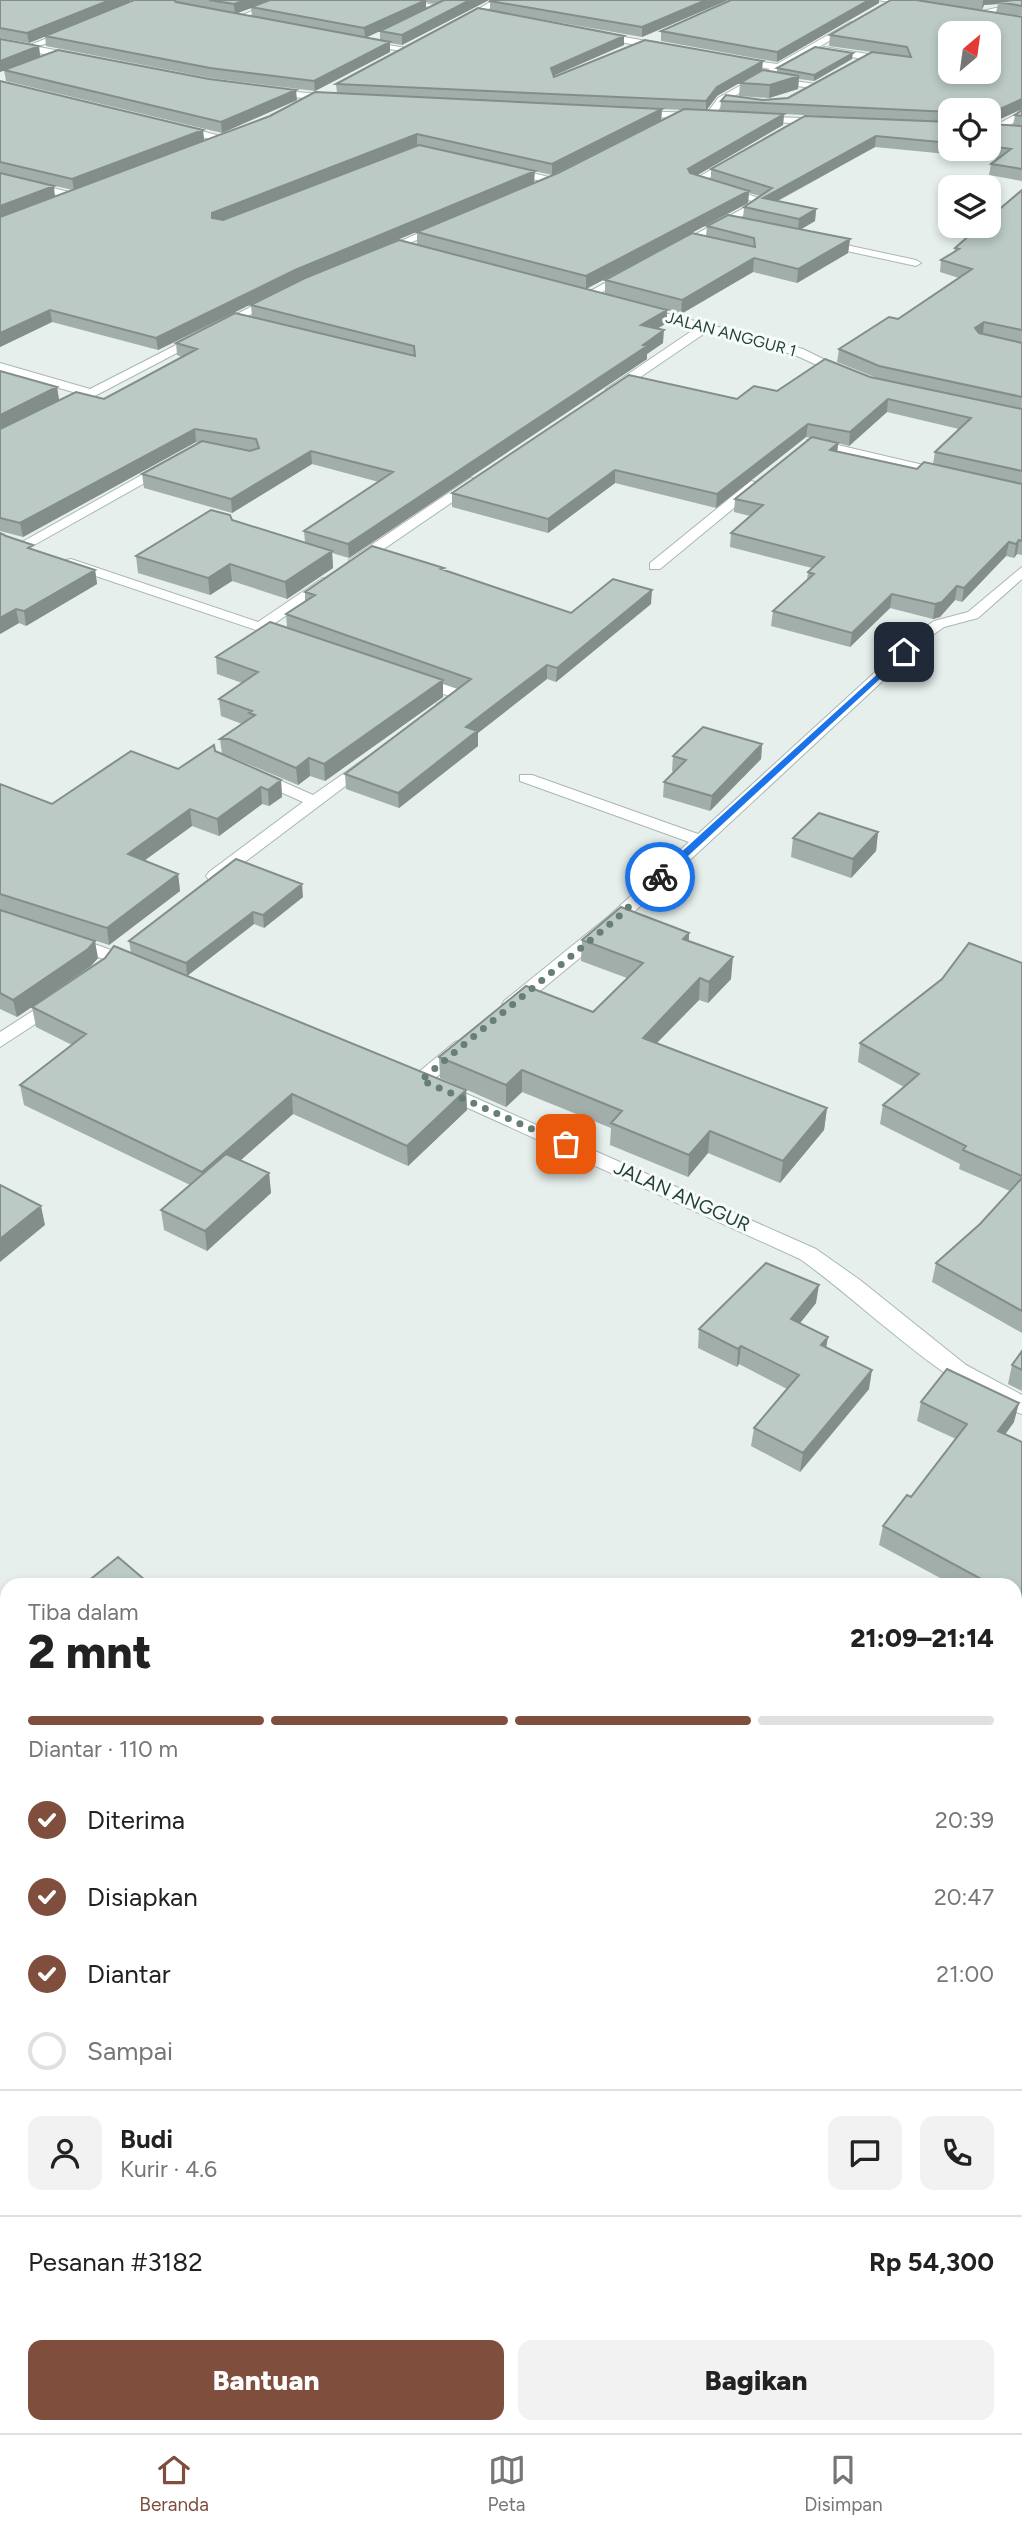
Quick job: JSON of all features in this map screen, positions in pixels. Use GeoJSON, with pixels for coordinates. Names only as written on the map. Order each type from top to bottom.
{"type":"FeatureCollection","features":[{"type":"Feature","properties":{"kind":"street"},"geometry":{"type":"LineString","coordinates":[[453,25],[500,0]]}},
{"type":"Feature","properties":{"kind":"street"},"geometry":{"type":"LineString","coordinates":[[882,4],[893,2],[933,8]]}},
{"type":"Feature","properties":{"kind":"street"},"geometry":{"type":"LineString","coordinates":[[973,14],[1022,4]]}},
{"type":"Feature","properties":{"kind":"street"},"geometry":{"type":"LineString","coordinates":[[960,12],[1010,19]]}},
{"type":"Feature","properties":{"kind":"street"},"geometry":{"type":"LineString","coordinates":[[476,13],[490,15]]}},
{"type":"Feature","properties":{"kind":"street"},"geometry":{"type":"LineString","coordinates":[[710,116],[720,100],[858,22]]}},
{"type":"Feature","properties":{"kind":"street"},"geometry":{"type":"LineString","coordinates":[[27,48],[77,29]]}},
{"type":"Feature","properties":{"kind":"street"},"geometry":{"type":"LineString","coordinates":[[585,33],[679,50]]}},
{"type":"Feature","properties":{"kind":"street"},"geometry":{"type":"LineString","coordinates":[[628,48],[663,33]]}},
{"type":"Feature","properties":{"kind":"street"},"geometry":{"type":"LineString","coordinates":[[0,43],[88,60]]}},
{"type":"Feature","properties":{"kind":"street"},"geometry":{"type":"LineString","coordinates":[[394,56],[418,44]]}},
{"type":"Feature","properties":{"kind":"street"},"geometry":{"type":"LineString","coordinates":[[812,48],[905,63]]}},
{"type":"Feature","properties":{"kind":"street"},"geometry":{"type":"LineString","coordinates":[[37,64],[61,55]]}},
{"type":"Feature","properties":{"kind":"street"},"geometry":{"type":"LineString","coordinates":[[858,63],[869,57]]}},
{"type":"Feature","properties":{"kind":"street"},"geometry":{"type":"LineString","coordinates":[[731,59],[776,67]]}},
{"type":"Feature","properties":{"kind":"street"},"geometry":{"type":"LineString","coordinates":[[758,77],[815,88]]}},
{"type":"Feature","properties":{"kind":"street"},"geometry":{"type":"LineString","coordinates":[[797,97],[826,81]]}},
{"type":"Feature","properties":{"kind":"street"},"geometry":{"type":"LineString","coordinates":[[302,107],[338,85]]}},
{"type":"Feature","properties":{"kind":"street"},"geometry":{"type":"LineString","coordinates":[[257,90],[343,98]]}},
{"type":"Feature","properties":{"kind":"street"},"geometry":{"type":"LineString","coordinates":[[720,100],[742,102]]}},
{"type":"Feature","properties":{"kind":"street"},"geometry":{"type":"LineString","coordinates":[[629,112],[723,117]]}},
{"type":"Feature","properties":{"kind":"street"},"geometry":{"type":"LineString","coordinates":[[1001,124],[1022,114]]}},
{"type":"Feature","properties":{"kind":"street"},"geometry":{"type":"LineString","coordinates":[[660,127],[683,115]]}},
{"type":"Feature","properties":{"kind":"street"},"geometry":{"type":"LineString","coordinates":[[750,118],[830,122]]}},
{"type":"Feature","properties":{"kind":"street"},"geometry":{"type":"LineString","coordinates":[[782,133],[804,120]]}},
{"type":"Feature","properties":{"kind":"street"},"geometry":{"type":"LineString","coordinates":[[170,127],[222,139]]}},
{"type":"Feature","properties":{"kind":"street"},"geometry":{"type":"LineString","coordinates":[[1001,131],[1012,132]]}},
{"type":"Feature","properties":{"kind":"street"},"geometry":{"type":"LineString","coordinates":[[205,146],[233,135]]}},
{"type":"Feature","properties":{"kind":"street"},"geometry":{"type":"LineString","coordinates":[[670,252],[764,200],[695,182],[749,151]]}},
{"type":"Feature","properties":{"kind":"street"},"geometry":{"type":"LineString","coordinates":[[490,166],[554,181]]}},
{"type":"Feature","properties":{"kind":"street"},"geometry":{"type":"LineString","coordinates":[[529,191],[565,175]]}},
{"type":"Feature","properties":{"kind":"street"},"geometry":{"type":"LineString","coordinates":[[0,178],[73,196]]}},
{"type":"Feature","properties":{"kind":"street"},"geometry":{"type":"LineString","coordinates":[[49,205],[85,191]]}},
{"type":"Feature","properties":{"kind":"street"},"geometry":{"type":"LineString","coordinates":[[372,256],[457,221]]}},
{"type":"Feature","properties":{"kind":"street"},"geometry":{"type":"LineString","coordinates":[[728,222],[741,225]]}},
{"type":"Feature","properties":{"kind":"street"},"geometry":{"type":"LineString","coordinates":[[808,240],[916,263]]}},
{"type":"Feature","properties":{"kind":"street"},"geometry":{"type":"LineString","coordinates":[[691,241],[714,247]]}},
{"type":"Feature","properties":{"kind":"street"},"geometry":{"type":"LineString","coordinates":[[396,245],[422,252]]}},
{"type":"Feature","properties":{"kind":"street"},"geometry":{"type":"LineString","coordinates":[[589,295],[647,264]]}},
{"type":"Feature","properties":{"kind":"street"},"geometry":{"type":"LineString","coordinates":[[576,292],[602,299]]}},
{"type":"Feature","properties":{"kind":"street"},"geometry":{"type":"LineString","coordinates":[[47,415],[285,294]]}},
{"type":"Feature","properties":{"kind":"street","name":"JALAN ANGGUR 1"},"geometry":{"type":"LineString","coordinates":[[628,306],[799,352],[857,379]]}},
{"type":"Feature","properties":{"kind":"street"},"geometry":{"type":"LineString","coordinates":[[234,319],[248,323]]}},
{"type":"Feature","properties":{"kind":"street"},"geometry":{"type":"LineString","coordinates":[[594,402],[706,327]]}},
{"type":"Feature","properties":{"kind":"street"},"geometry":{"type":"LineString","coordinates":[[0,367],[91,393]]}},
{"type":"Feature","properties":{"kind":"street"},"geometry":{"type":"LineString","coordinates":[[797,450],[805,444],[816,444],[953,476]]}},
{"type":"Feature","properties":{"kind":"street"},"geometry":{"type":"LineString","coordinates":[[184,457],[17,544],[298,640]]}},
{"type":"Feature","properties":{"kind":"street"},"geometry":{"type":"LineString","coordinates":[[260,627],[345,565],[494,469]]}},
{"type":"Feature","properties":{"kind":"street"},"geometry":{"type":"LineString","coordinates":[[655,566],[772,471]]}},
{"type":"Feature","properties":{"kind":"street"},"geometry":{"type":"LineString","coordinates":[[496,1018],[615,920],[925,634],[939,624],[973,615],[1022,572]]}},
{"type":"Feature","properties":{"kind":"street"},"geometry":{"type":"LineString","coordinates":[[398,673],[461,695],[427,719]]}},
{"type":"Feature","properties":{"kind":"street"},"geometry":{"type":"LineString","coordinates":[[200,888],[384,750]]}},
{"type":"Feature","properties":{"kind":"street"},"geometry":{"type":"LineString","coordinates":[[237,767],[313,801]]}},
{"type":"Feature","properties":{"kind":"street"},"geometry":{"type":"LineString","coordinates":[[526,778],[699,840]]}},
{"type":"Feature","properties":{"kind":"street"},"geometry":{"type":"LineString","coordinates":[[50,934],[119,951],[152,971]]}},
{"type":"Feature","properties":{"kind":"street"},"geometry":{"type":"LineString","coordinates":[[100,972],[119,951]]}},
{"type":"Feature","properties":{"kind":"street"},"geometry":{"type":"LineString","coordinates":[[0,1041],[68,993]]}},
{"type":"Feature","properties":{"kind":"street","name":"JALAN ANGGUR"},"geometry":{"type":"LineString","coordinates":[[475,1035],[414,1077],[785,1241],[852,1285],[957,1371],[1022,1405]]}},
{"type":"Feature","properties":{"kind":"lane"},"geometry":{"type":"LineString","coordinates":[[235,19],[286,0]]}},
{"type":"Feature","properties":{"kind":"lane"},"geometry":{"type":"LineString","coordinates":[[399,0],[440,7],[422,17]]}},
{"type":"Feature","properties":{"kind":"lane"},"geometry":{"type":"LineString","coordinates":[[221,17],[248,22]]}},
{"type":"Feature","properties":{"kind":"lane"},"geometry":{"type":"LineString","coordinates":[[376,38],[365,43],[406,50]]}},
{"type":"Feature","properties":{"kind":"building"},"geometry":{"type":"Polygon","coordinates":[[[0,0],[110,0],[27,33],[0,28],[0,0]]]}},
{"type":"Feature","properties":{"kind":"building"},"geometry":{"type":"Polygon","coordinates":[[[134,0],[174,0],[390,42],[314,81],[210,68],[45,36],[134,0]]]}},
{"type":"Feature","properties":{"kind":"building"},"geometry":{"type":"Polygon","coordinates":[[[209,0],[246,0],[234,4],[209,0]]]}},
{"type":"Feature","properties":{"kind":"building"},"geometry":{"type":"Polygon","coordinates":[[[270,0],[426,0],[364,28],[251,7],[270,0]]]}},
{"type":"Feature","properties":{"kind":"building"},"geometry":{"type":"Polygon","coordinates":[[[444,0],[470,0],[402,35],[380,31],[444,0]]]}},
{"type":"Feature","properties":{"kind":"building"},"geometry":{"type":"Polygon","coordinates":[[[491,0],[706,0],[642,27],[491,0]]]}},
{"type":"Feature","properties":{"kind":"building"},"geometry":{"type":"Polygon","coordinates":[[[731,0],[869,0],[777,52],[661,31],[731,0]]]}},
{"type":"Feature","properties":{"kind":"building"},"geometry":{"type":"Polygon","coordinates":[[[891,0],[916,0],[1022,17],[1022,99],[1001,109],[1001,98],[938,98],[938,111],[721,101],[726,95],[763,100],[788,98],[872,52],[911,57],[907,47],[830,35],[891,0]]]}},
{"type":"Feature","properties":{"kind":"building"},"geometry":{"type":"Polygon","coordinates":[[[1022,0],[1022,6],[998,2],[1022,0]]]}},
{"type":"Feature","properties":{"kind":"building"},"geometry":{"type":"Polygon","coordinates":[[[478,8],[624,36],[551,68],[554,77],[645,40],[763,61],[717,87],[706,101],[336,84],[478,8]]]}},
{"type":"Feature","properties":{"kind":"building"},"geometry":{"type":"Polygon","coordinates":[[[0,39],[39,46],[0,61],[0,39]]]}},
{"type":"Feature","properties":{"kind":"building"},"geometry":{"type":"Polygon","coordinates":[[[815,47],[853,53],[814,75],[777,68],[815,47]]]}},
{"type":"Feature","properties":{"kind":"building"},"geometry":{"type":"Polygon","coordinates":[[[58,50],[209,79],[296,90],[221,122],[4,70],[58,50]]]}},
{"type":"Feature","properties":{"kind":"building"},"geometry":{"type":"Polygon","coordinates":[[[763,70],[799,76],[770,85],[740,83],[763,70]]]}},
{"type":"Feature","properties":{"kind":"building"},"geometry":{"type":"Polygon","coordinates":[[[0,81],[203,130],[72,179],[0,162],[0,81]]]}},
{"type":"Feature","properties":{"kind":"building"},"geometry":{"type":"Polygon","coordinates":[[[315,92],[662,109],[552,164],[417,134],[212,213],[212,218],[223,220],[419,145],[535,171],[295,270],[156,338],[50,310],[0,333],[0,217],[270,116],[315,92]]]}},
{"type":"Feature","properties":{"kind":"building"},"geometry":{"type":"Polygon","coordinates":[[[684,109],[784,114],[688,169],[690,173],[749,191],[586,276],[417,232],[558,173],[684,109]]]}},
{"type":"Feature","properties":{"kind":"building"},"geometry":{"type":"Polygon","coordinates":[[[805,116],[938,122],[938,142],[876,136],[763,198],[816,209],[799,219],[744,207],[772,188],[711,169],[805,116]]]}},
{"type":"Feature","properties":{"kind":"building"},"geometry":{"type":"Polygon","coordinates":[[[1001,125],[1022,126],[1022,169],[991,164],[1001,161],[1001,156],[1011,149],[1001,148],[1001,125]]]}},
{"type":"Feature","properties":{"kind":"building"},"geometry":{"type":"Polygon","coordinates":[[[0,173],[54,186],[0,206],[0,173]]]}},
{"type":"Feature","properties":{"kind":"building"},"geometry":{"type":"Polygon","coordinates":[[[1022,190],[1022,330],[984,322],[975,328],[979,333],[1022,343],[1022,397],[879,366],[839,349],[889,317],[898,319],[972,269],[941,260],[959,249],[955,248],[966,238],[1001,238],[1001,208],[1022,190]]]}},
{"type":"Feature","properties":{"kind":"building"},"geometry":{"type":"Polygon","coordinates":[[[728,215],[850,239],[798,269],[754,258],[682,300],[605,280],[692,233],[755,247],[754,238],[707,226],[728,215]]]}},
{"type":"Feature","properties":{"kind":"building"},"geometry":{"type":"Polygon","coordinates":[[[399,240],[667,310],[641,325],[664,330],[643,345],[647,346],[348,544],[304,531],[393,472],[311,451],[231,499],[142,474],[202,441],[250,451],[259,448],[256,439],[195,429],[20,523],[0,518],[0,429],[76,392],[104,399],[197,349],[176,343],[235,313],[415,356],[414,346],[251,305],[305,278],[399,240]]]}},
{"type":"Feature","properties":{"kind":"building"},"geometry":{"type":"Polygon","coordinates":[[[825,359],[870,377],[1022,409],[1022,471],[935,452],[971,418],[888,399],[850,432],[808,424],[717,494],[615,470],[548,519],[452,493],[629,375],[737,399],[754,386],[777,391],[825,359]]]}},
{"type":"Feature","properties":{"kind":"building"},"geometry":{"type":"Polygon","coordinates":[[[0,371],[57,387],[0,415],[0,371]]]}},
{"type":"Feature","properties":{"kind":"building"},"geometry":{"type":"Polygon","coordinates":[[[812,437],[838,443],[830,450],[917,469],[924,462],[1022,484],[1022,541],[1019,540],[1016,544],[1009,542],[964,588],[957,586],[942,602],[935,604],[892,594],[852,633],[773,611],[814,574],[808,572],[824,557],[731,533],[763,505],[735,499],[812,437]]]}},
{"type":"Feature","properties":{"kind":"building"},"geometry":{"type":"Polygon","coordinates":[[[211,510],[230,515],[232,520],[332,551],[285,582],[230,564],[208,578],[136,556],[211,510]]]}},
{"type":"Feature","properties":{"kind":"building"},"geometry":{"type":"Polygon","coordinates":[[[0,533],[33,545],[28,548],[95,570],[24,611],[16,609],[0,618],[0,533]]]}},
{"type":"Feature","properties":{"kind":"building"},"geometry":{"type":"Polygon","coordinates":[[[372,546],[444,568],[441,569],[571,613],[613,579],[652,590],[557,668],[547,665],[466,727],[477,731],[398,793],[345,774],[471,679],[286,614],[315,595],[305,592],[372,546]]]}},
{"type":"Feature","properties":{"kind":"building"},"geometry":{"type":"Polygon","coordinates":[[[270,622],[443,680],[324,764],[309,758],[296,768],[229,739],[220,739],[255,715],[249,713],[252,711],[219,699],[258,672],[216,657],[270,622]]]}},
{"type":"Feature","properties":{"kind":"building"},"geometry":{"type":"Polygon","coordinates":[[[703,727],[762,744],[712,796],[664,782],[686,760],[673,756],[703,727]]]}},
{"type":"Feature","properties":{"kind":"building"},"geometry":{"type":"Polygon","coordinates":[[[214,745],[215,751],[281,780],[268,790],[261,787],[217,819],[190,809],[128,854],[178,874],[107,928],[0,894],[0,784],[52,804],[131,751],[178,769],[214,745]]]}},
{"type":"Feature","properties":{"kind":"building"},"geometry":{"type":"Polygon","coordinates":[[[819,813],[878,832],[853,859],[793,838],[819,813]]]}},
{"type":"Feature","properties":{"kind":"building"},"geometry":{"type":"Polygon","coordinates":[[[236,859],[302,884],[263,915],[253,912],[186,963],[129,941],[236,859]]]}},
{"type":"Feature","properties":{"kind":"building"},"geometry":{"type":"Polygon","coordinates":[[[621,907],[689,933],[683,939],[733,957],[709,982],[700,978],[643,1038],[827,1108],[783,1161],[710,1131],[689,1155],[611,1123],[622,1111],[522,1070],[506,1085],[439,1057],[526,986],[593,1012],[643,963],[582,940],[621,907]]]}},
{"type":"Feature","properties":{"kind":"building"},"geometry":{"type":"Polygon","coordinates":[[[0,910],[95,941],[88,949],[13,1000],[0,993],[0,910]]]}},
{"type":"Feature","properties":{"kind":"building"},"geometry":{"type":"Polygon","coordinates":[[[969,943],[1022,963],[1022,1176],[963,1150],[966,1146],[883,1105],[919,1074],[860,1043],[942,979],[969,943]]]}},
{"type":"Feature","properties":{"kind":"building"},"geometry":{"type":"Polygon","coordinates":[[[114,946],[466,1090],[407,1146],[292,1094],[202,1172],[20,1085],[86,1034],[32,1007],[105,958],[114,946]]]}},
{"type":"Feature","properties":{"kind":"building"},"geometry":{"type":"Polygon","coordinates":[[[226,1154],[269,1173],[205,1231],[161,1210],[226,1154]]]}},
{"type":"Feature","properties":{"kind":"building"},"geometry":{"type":"Polygon","coordinates":[[[1022,1178],[1022,1311],[936,1263],[980,1224],[1022,1178]]]}},
{"type":"Feature","properties":{"kind":"building"},"geometry":{"type":"Polygon","coordinates":[[[0,1185],[41,1206],[0,1239],[0,1185]]]}},
{"type":"Feature","properties":{"kind":"building"},"geometry":{"type":"Polygon","coordinates":[[[766,1263],[819,1285],[791,1319],[828,1337],[821,1345],[872,1370],[803,1453],[754,1428],[799,1375],[741,1346],[738,1349],[699,1329],[766,1263]]]}},
{"type":"Feature","properties":{"kind":"building"},"geometry":{"type":"Polygon","coordinates":[[[1022,1351],[1022,1370],[1012,1365],[1022,1351]]]}},
{"type":"Feature","properties":{"kind":"building"},"geometry":{"type":"Polygon","coordinates":[[[947,1369],[1019,1403],[998,1431],[1022,1442],[1022,1578],[979,1578],[883,1526],[907,1495],[911,1497],[967,1424],[921,1402],[947,1369]]]}},
{"type":"Feature","properties":{"kind":"building"},"geometry":{"type":"Polygon","coordinates":[[[118,1557],[143,1578],[92,1578],[118,1557]]]}},
{"type":"Feature","properties":{"kind":"way so far"},"geometry":{"type":"LineString","coordinates":[[566,1144],[421,1080],[615,920],[660,877]]}},
{"type":"Feature","properties":{"kind":"route"},"geometry":{"type":"LineString","coordinates":[[660,877],[904,652]]}}]}
